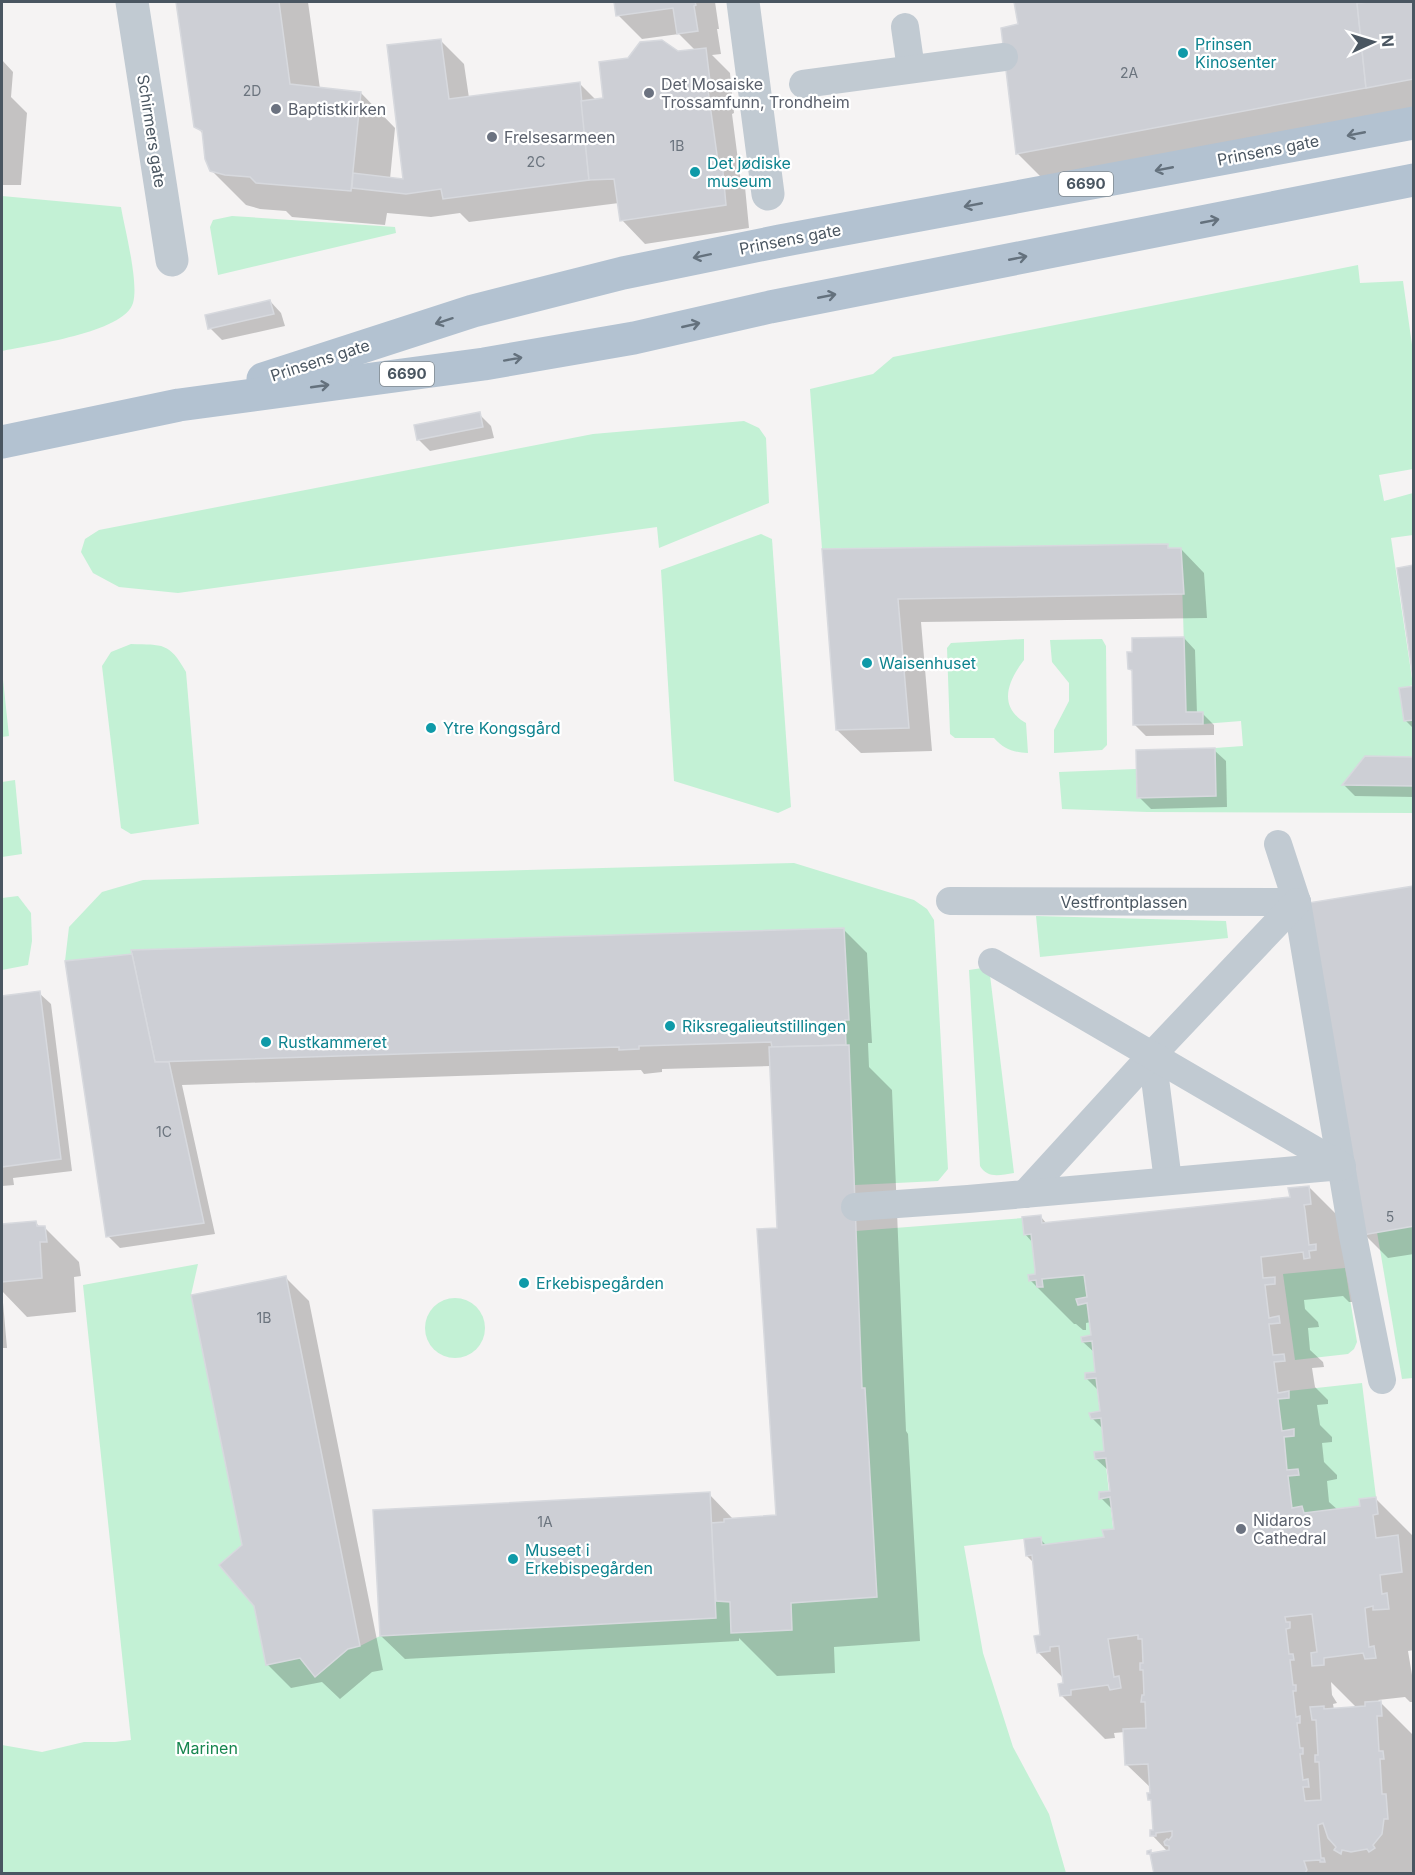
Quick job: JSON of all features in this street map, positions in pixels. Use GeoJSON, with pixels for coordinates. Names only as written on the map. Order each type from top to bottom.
{"type":"FeatureCollection","features":[{"type":"Feature","properties":{"kind":"main road","name":"Prinsens gate"},"geometry":{"type":"LineString","coordinates":[[179,405],[473,311],[623,273],[780,241],[1413,123]]}},
{"type":"Feature","properties":{"kind":"main road","name":"Prinsens gate"},"geometry":{"type":"LineString","coordinates":[[2,442],[179,405],[483,364],[634,338],[770,307],[1413,180]]}},
{"type":"Feature","properties":{"kind":"street","name":"Schirmers gate"},"geometry":{"type":"LineString","coordinates":[[132,2],[172,260]]}},
{"type":"Feature","properties":{"kind":"street"},"geometry":{"type":"LineString","coordinates":[[743,2],[768,195]]}},
{"type":"Feature","properties":{"kind":"street"},"geometry":{"type":"LineString","coordinates":[[905,27],[911,69]]}},
{"type":"Feature","properties":{"kind":"street"},"geometry":{"type":"LineString","coordinates":[[803,84],[1004,57]]}},
{"type":"Feature","properties":{"kind":"street"},"geometry":{"type":"LineString","coordinates":[[1278,844],[1297,902],[1353,1236],[1382,1380]]}},
{"type":"Feature","properties":{"kind":"street","name":"Vestfrontplassen"},"geometry":{"type":"LineString","coordinates":[[950,901],[1297,902]]}},
{"type":"Feature","properties":{"kind":"street"},"geometry":{"type":"LineString","coordinates":[[1025,1194],[1152,1055],[1297,902]]}},
{"type":"Feature","properties":{"kind":"street"},"geometry":{"type":"LineString","coordinates":[[992,962],[1342,1166]]}},
{"type":"Feature","properties":{"kind":"street"},"geometry":{"type":"LineString","coordinates":[[1152,1055],[1168,1182]]}},
{"type":"Feature","properties":{"kind":"street"},"geometry":{"type":"LineString","coordinates":[[855,1207],[1342,1166]]}},
{"type":"Feature","properties":{"kind":"green space"},"geometry":{"type":"Polygon","coordinates":[[[2,196],[121,207],[134,283],[133,303],[126,313],[95,330],[2,351],[2,196]]]}},
{"type":"Feature","properties":{"kind":"green space"},"geometry":{"type":"Polygon","coordinates":[[[232,216],[395,227],[396,233],[218,275],[210,227],[213,220],[232,216]]]}},
{"type":"Feature","properties":{"kind":"green space"},"geometry":{"type":"Polygon","coordinates":[[[1358,265],[1360,283],[1403,281],[1414,359],[1413,469],[1379,475],[1384,501],[1413,493],[1413,535],[1391,538],[1413,685],[1399,689],[1404,721],[1413,720],[1413,813],[1147,812],[1062,809],[1059,772],[1136,769],[1138,798],[1215,748],[1243,746],[1241,721],[1203,724],[1202,712],[1186,712],[1181,548],[1168,548],[1167,544],[822,549],[810,389],[873,374],[893,357],[1358,265]]]}},
{"type":"Feature","properties":{"kind":"green space"},"geometry":{"type":"Polygon","coordinates":[[[744,421],[759,428],[766,438],[769,503],[659,548],[657,527],[178,593],[119,587],[93,573],[81,552],[85,539],[99,530],[593,434],[744,421]]]}},
{"type":"Feature","properties":{"kind":"green space"},"geometry":{"type":"Polygon","coordinates":[[[761,534],[772,539],[791,807],[778,813],[674,781],[661,570],[761,534]]]}},
{"type":"Feature","properties":{"kind":"green space"},"geometry":{"type":"Polygon","coordinates":[[[1024,639],[1024,660],[1013,677],[1008,694],[1011,710],[1026,723],[1028,753],[1009,749],[994,738],[955,738],[950,734],[947,648],[951,643],[1024,639]]]}},
{"type":"Feature","properties":{"kind":"green space"},"geometry":{"type":"Polygon","coordinates":[[[1102,639],[1106,646],[1107,745],[1102,750],[1054,753],[1054,730],[1069,701],[1069,683],[1052,662],[1050,640],[1102,639]]]}},
{"type":"Feature","properties":{"kind":"green space"},"geometry":{"type":"Polygon","coordinates":[[[131,644],[158,645],[170,650],[186,672],[199,824],[131,834],[121,828],[102,666],[111,652],[131,644]]]}},
{"type":"Feature","properties":{"kind":"green space"},"geometry":{"type":"Polygon","coordinates":[[[2,670],[9,736],[2,737],[2,670]]]}},
{"type":"Feature","properties":{"kind":"green space"},"geometry":{"type":"Polygon","coordinates":[[[15,780],[22,854],[2,857],[2,782],[15,780]]]}},
{"type":"Feature","properties":{"kind":"green space"},"geometry":{"type":"Polygon","coordinates":[[[794,863],[914,900],[927,909],[934,920],[948,1169],[938,1181],[855,1185],[849,1045],[846,1045],[845,1020],[849,1019],[844,928],[132,950],[132,954],[65,961],[69,927],[102,892],[143,880],[794,863]]]}},
{"type":"Feature","properties":{"kind":"green space"},"geometry":{"type":"Polygon","coordinates":[[[18,896],[31,913],[32,941],[28,965],[2,970],[2,898],[18,896]]]}},
{"type":"Feature","properties":{"kind":"green space"},"geometry":{"type":"Polygon","coordinates":[[[1036,916],[1226,921],[1228,938],[1040,957],[1036,916]]]}},
{"type":"Feature","properties":{"kind":"green space"},"geometry":{"type":"Polygon","coordinates":[[[989,967],[1014,1173],[999,1175],[987,1173],[980,1166],[969,970],[989,967]]]}},
{"type":"Feature","properties":{"kind":"green space","name":"Marinen"},"geometry":{"type":"Polygon","coordinates":[[[1023,1218],[1031,1233],[1036,1280],[1084,1275],[1114,1536],[1042,1545],[1040,1537],[964,1546],[983,1653],[1013,1747],[1049,1814],[1066,1873],[2,1873],[2,1745],[42,1752],[84,1742],[131,1740],[83,1285],[198,1264],[191,1295],[242,1545],[219,1565],[254,1606],[266,1665],[300,1658],[315,1677],[348,1649],[380,1636],[716,1618],[716,1601],[730,1602],[731,1633],[791,1603],[877,1597],[865,1388],[862,1388],[856,1231],[1023,1218]]]}},
{"type":"Feature","properties":{"kind":"green space"},"geometry":{"type":"Polygon","coordinates":[[[1413,1226],[1413,1378],[1402,1379],[1377,1232],[1413,1226]]]}},
{"type":"Feature","properties":{"kind":"green space"},"geometry":{"type":"Polygon","coordinates":[[[1345,1268],[1357,1342],[1354,1349],[1348,1354],[1295,1360],[1283,1274],[1345,1268]]]}},
{"type":"Feature","properties":{"kind":"green space"},"geometry":{"type":"Polygon","coordinates":[[[449,1298],[461,1298],[477,1306],[483,1316],[485,1328],[483,1340],[477,1350],[461,1358],[449,1358],[433,1350],[425,1334],[425,1322],[433,1306],[449,1298]]]}},
{"type":"Feature","properties":{"kind":"green space"},"geometry":{"type":"Polygon","coordinates":[[[1362,1383],[1376,1497],[1359,1499],[1360,1506],[1304,1513],[1302,1506],[1292,1508],[1288,1476],[1299,1474],[1298,1469],[1287,1470],[1284,1437],[1294,1436],[1293,1429],[1282,1431],[1278,1399],[1289,1398],[1289,1391],[1362,1383]]]}},
{"type":"Feature","properties":{"kind":"building","name":"Baptistkirken"},"geometry":{"type":"Polygon","coordinates":[[[176,2],[279,2],[290,84],[361,92],[351,191],[256,183],[250,177],[210,171],[205,159],[202,131],[194,127],[176,2]]]}},
{"type":"Feature","properties":{"kind":"building"},"geometry":{"type":"Polygon","coordinates":[[[614,2],[695,2],[698,31],[677,34],[673,8],[616,16],[614,2]]]}},
{"type":"Feature","properties":{"kind":"building","name":"Prinsen Kinosenter"},"geometry":{"type":"Polygon","coordinates":[[[1014,2],[1357,2],[1366,88],[1016,154],[1001,28],[1018,24],[1014,2]]]}},
{"type":"Feature","properties":{"kind":"building"},"geometry":{"type":"Polygon","coordinates":[[[1414,2],[1414,79],[1366,88],[1357,3],[1414,2]]]}},
{"type":"Feature","properties":{"kind":"building","name":"Frelsesarmeen"},"geometry":{"type":"Polygon","coordinates":[[[441,39],[449,99],[580,82],[589,180],[443,199],[441,189],[406,194],[352,188],[353,173],[403,179],[387,45],[441,39]]]}},
{"type":"Feature","properties":{"kind":"building"},"geometry":{"type":"Polygon","coordinates":[[[662,40],[678,51],[706,48],[711,90],[708,90],[718,162],[722,161],[726,205],[620,221],[614,179],[589,180],[581,101],[603,98],[599,62],[628,58],[640,42],[662,40]]]}},
{"type":"Feature","properties":{"kind":"building"},"geometry":{"type":"Polygon","coordinates":[[[270,300],[274,314],[208,329],[205,315],[270,300]]]}},
{"type":"Feature","properties":{"kind":"building"},"geometry":{"type":"Polygon","coordinates":[[[480,412],[483,427],[417,440],[414,425],[480,412]]]}},
{"type":"Feature","properties":{"kind":"building","name":"Waisenhuset"},"geometry":{"type":"Polygon","coordinates":[[[1168,544],[1168,548],[1181,548],[1184,594],[898,599],[909,728],[836,730],[822,549],[1168,544]]]}},
{"type":"Feature","properties":{"kind":"building"},"geometry":{"type":"Polygon","coordinates":[[[1414,565],[1414,685],[1397,568],[1414,565]]]}},
{"type":"Feature","properties":{"kind":"building"},"geometry":{"type":"Polygon","coordinates":[[[1184,637],[1186,712],[1203,712],[1203,724],[1133,725],[1132,670],[1128,669],[1127,652],[1132,652],[1132,638],[1184,637]]]}},
{"type":"Feature","properties":{"kind":"building"},"geometry":{"type":"Polygon","coordinates":[[[1414,686],[1414,720],[1404,721],[1399,688],[1414,686]]]}},
{"type":"Feature","properties":{"kind":"building"},"geometry":{"type":"Polygon","coordinates":[[[1215,748],[1216,796],[1137,798],[1136,750],[1215,748]]]}},
{"type":"Feature","properties":{"kind":"building"},"geometry":{"type":"Polygon","coordinates":[[[1365,756],[1414,757],[1414,786],[1342,785],[1365,756]]]}},
{"type":"Feature","properties":{"kind":"building"},"geometry":{"type":"Polygon","coordinates":[[[1414,886],[1414,1226],[1363,1235],[1308,903],[1414,886]]]}},
{"type":"Feature","properties":{"kind":"building"},"geometry":{"type":"Polygon","coordinates":[[[844,928],[849,1020],[845,1020],[846,1045],[772,1047],[771,1042],[639,1046],[639,1049],[619,1050],[619,1047],[155,1062],[131,950],[844,928]]]}},
{"type":"Feature","properties":{"kind":"building"},"geometry":{"type":"Polygon","coordinates":[[[132,954],[155,1062],[169,1062],[204,1223],[106,1237],[65,961],[132,954]]]}},
{"type":"Feature","properties":{"kind":"building"},"geometry":{"type":"Polygon","coordinates":[[[40,991],[61,1159],[2,1167],[2,996],[40,991]]]}},
{"type":"Feature","properties":{"kind":"building"},"geometry":{"type":"Polygon","coordinates":[[[849,1045],[862,1388],[865,1388],[877,1597],[791,1603],[792,1630],[731,1633],[730,1602],[716,1601],[711,1523],[724,1522],[724,1519],[776,1515],[757,1229],[777,1228],[769,1047],[849,1045]]]}},
{"type":"Feature","properties":{"kind":"building","name":"Nidaros Cathedral"},"geometry":{"type":"Polygon","coordinates":[[[1309,1186],[1311,1204],[1304,1205],[1309,1245],[1316,1244],[1316,1250],[1309,1251],[1310,1258],[1304,1259],[1303,1252],[1261,1257],[1263,1278],[1275,1277],[1275,1284],[1265,1285],[1269,1318],[1279,1316],[1280,1323],[1269,1324],[1273,1355],[1284,1354],[1285,1361],[1274,1362],[1278,1393],[1289,1391],[1289,1398],[1278,1399],[1282,1431],[1294,1429],[1294,1436],[1284,1437],[1287,1470],[1298,1469],[1299,1475],[1288,1476],[1292,1508],[1302,1506],[1304,1513],[1360,1506],[1359,1499],[1376,1497],[1378,1514],[1373,1515],[1376,1538],[1398,1535],[1402,1572],[1380,1575],[1382,1594],[1387,1593],[1389,1609],[1373,1610],[1373,1606],[1365,1608],[1369,1647],[1374,1646],[1376,1658],[1365,1659],[1363,1653],[1324,1658],[1324,1665],[1312,1666],[1311,1653],[1317,1652],[1312,1614],[1285,1617],[1286,1622],[1290,1622],[1290,1628],[1286,1629],[1289,1654],[1293,1654],[1294,1660],[1290,1660],[1293,1685],[1296,1685],[1296,1691],[1293,1691],[1296,1717],[1300,1716],[1300,1723],[1297,1723],[1300,1748],[1303,1748],[1303,1754],[1300,1754],[1303,1780],[1308,1779],[1309,1787],[1303,1787],[1305,1801],[1321,1800],[1319,1762],[1315,1762],[1315,1755],[1318,1755],[1316,1720],[1312,1720],[1310,1707],[1324,1706],[1324,1709],[1365,1706],[1365,1702],[1381,1701],[1382,1716],[1377,1716],[1379,1751],[1383,1751],[1384,1759],[1380,1759],[1382,1794],[1386,1794],[1388,1819],[1384,1819],[1382,1834],[1373,1845],[1375,1848],[1369,1852],[1367,1849],[1351,1852],[1342,1850],[1341,1854],[1334,1850],[1336,1847],[1328,1838],[1323,1823],[1318,1825],[1321,1858],[1324,1858],[1325,1862],[1304,1861],[1307,1870],[1305,1873],[1154,1874],[1150,1854],[1147,1854],[1147,1851],[1151,1850],[1151,1853],[1169,1850],[1169,1846],[1164,1842],[1172,1836],[1172,1831],[1150,1836],[1150,1830],[1153,1830],[1151,1800],[1148,1800],[1147,1793],[1150,1793],[1148,1764],[1125,1765],[1123,1729],[1146,1728],[1145,1702],[1141,1702],[1142,1695],[1144,1695],[1143,1670],[1140,1670],[1140,1663],[1143,1663],[1142,1639],[1138,1639],[1138,1635],[1108,1639],[1114,1677],[1119,1676],[1121,1688],[1110,1690],[1108,1685],[1071,1690],[1071,1695],[1060,1696],[1058,1684],[1063,1683],[1059,1646],[1050,1647],[1050,1651],[1037,1653],[1034,1636],[1040,1635],[1032,1555],[1026,1556],[1024,1539],[1041,1537],[1042,1545],[1104,1537],[1102,1530],[1114,1529],[1110,1497],[1099,1499],[1099,1492],[1110,1491],[1106,1458],[1095,1459],[1094,1452],[1104,1451],[1101,1418],[1091,1419],[1089,1413],[1100,1411],[1096,1378],[1085,1379],[1085,1373],[1095,1372],[1092,1341],[1082,1342],[1081,1337],[1091,1335],[1087,1303],[1078,1305],[1076,1299],[1087,1297],[1084,1275],[1042,1279],[1043,1287],[1037,1287],[1036,1280],[1029,1281],[1028,1275],[1035,1274],[1035,1270],[1031,1234],[1024,1235],[1022,1217],[1041,1215],[1042,1223],[1290,1197],[1288,1188],[1309,1186]]]}},
{"type":"Feature","properties":{"kind":"building"},"geometry":{"type":"Polygon","coordinates":[[[36,1221],[37,1226],[45,1226],[47,1242],[40,1242],[42,1278],[2,1282],[2,1224],[36,1221]]]}},
{"type":"Feature","properties":{"kind":"building"},"geometry":{"type":"Polygon","coordinates":[[[286,1276],[360,1646],[348,1649],[315,1677],[300,1658],[266,1665],[254,1606],[219,1565],[242,1545],[191,1295],[286,1276]]]}},
{"type":"Feature","properties":{"kind":"building"},"geometry":{"type":"Polygon","coordinates":[[[710,1492],[716,1618],[380,1636],[373,1510],[710,1492]]]}},
{"type":"Feature","properties":{"kind":"place","name":"Prinsen Kinosenter"},"geometry":{"type":"Point","coordinates":[1183,53]}},
{"type":"Feature","properties":{"kind":"place","name":"Det Mosaiske Trossamfunn, Trondheim"},"geometry":{"type":"Point","coordinates":[649,93]}},
{"type":"Feature","properties":{"kind":"place","name":"Baptistkirken"},"geometry":{"type":"Point","coordinates":[276,109]}},
{"type":"Feature","properties":{"kind":"place","name":"Frelsesarmeen"},"geometry":{"type":"Point","coordinates":[492,137]}},
{"type":"Feature","properties":{"kind":"place","name":"Det jødiske museum"},"geometry":{"type":"Point","coordinates":[695,172]}},
{"type":"Feature","properties":{"kind":"place","name":"Waisenhuset"},"geometry":{"type":"Point","coordinates":[867,663]}},
{"type":"Feature","properties":{"kind":"place","name":"Ytre Kongsgård"},"geometry":{"type":"Point","coordinates":[431,728]}},
{"type":"Feature","properties":{"kind":"place","name":"Riksregalieutstillingen"},"geometry":{"type":"Point","coordinates":[670,1026]}},
{"type":"Feature","properties":{"kind":"place","name":"Rustkammeret"},"geometry":{"type":"Point","coordinates":[266,1042]}},
{"type":"Feature","properties":{"kind":"place","name":"Erkebispegården"},"geometry":{"type":"Point","coordinates":[524,1283]}},
{"type":"Feature","properties":{"kind":"place","name":"Nidaros Cathedral"},"geometry":{"type":"Point","coordinates":[1241,1529]}},
{"type":"Feature","properties":{"kind":"place","name":"Museet i Erkebispegården"},"geometry":{"type":"Point","coordinates":[513,1559]}}]}
